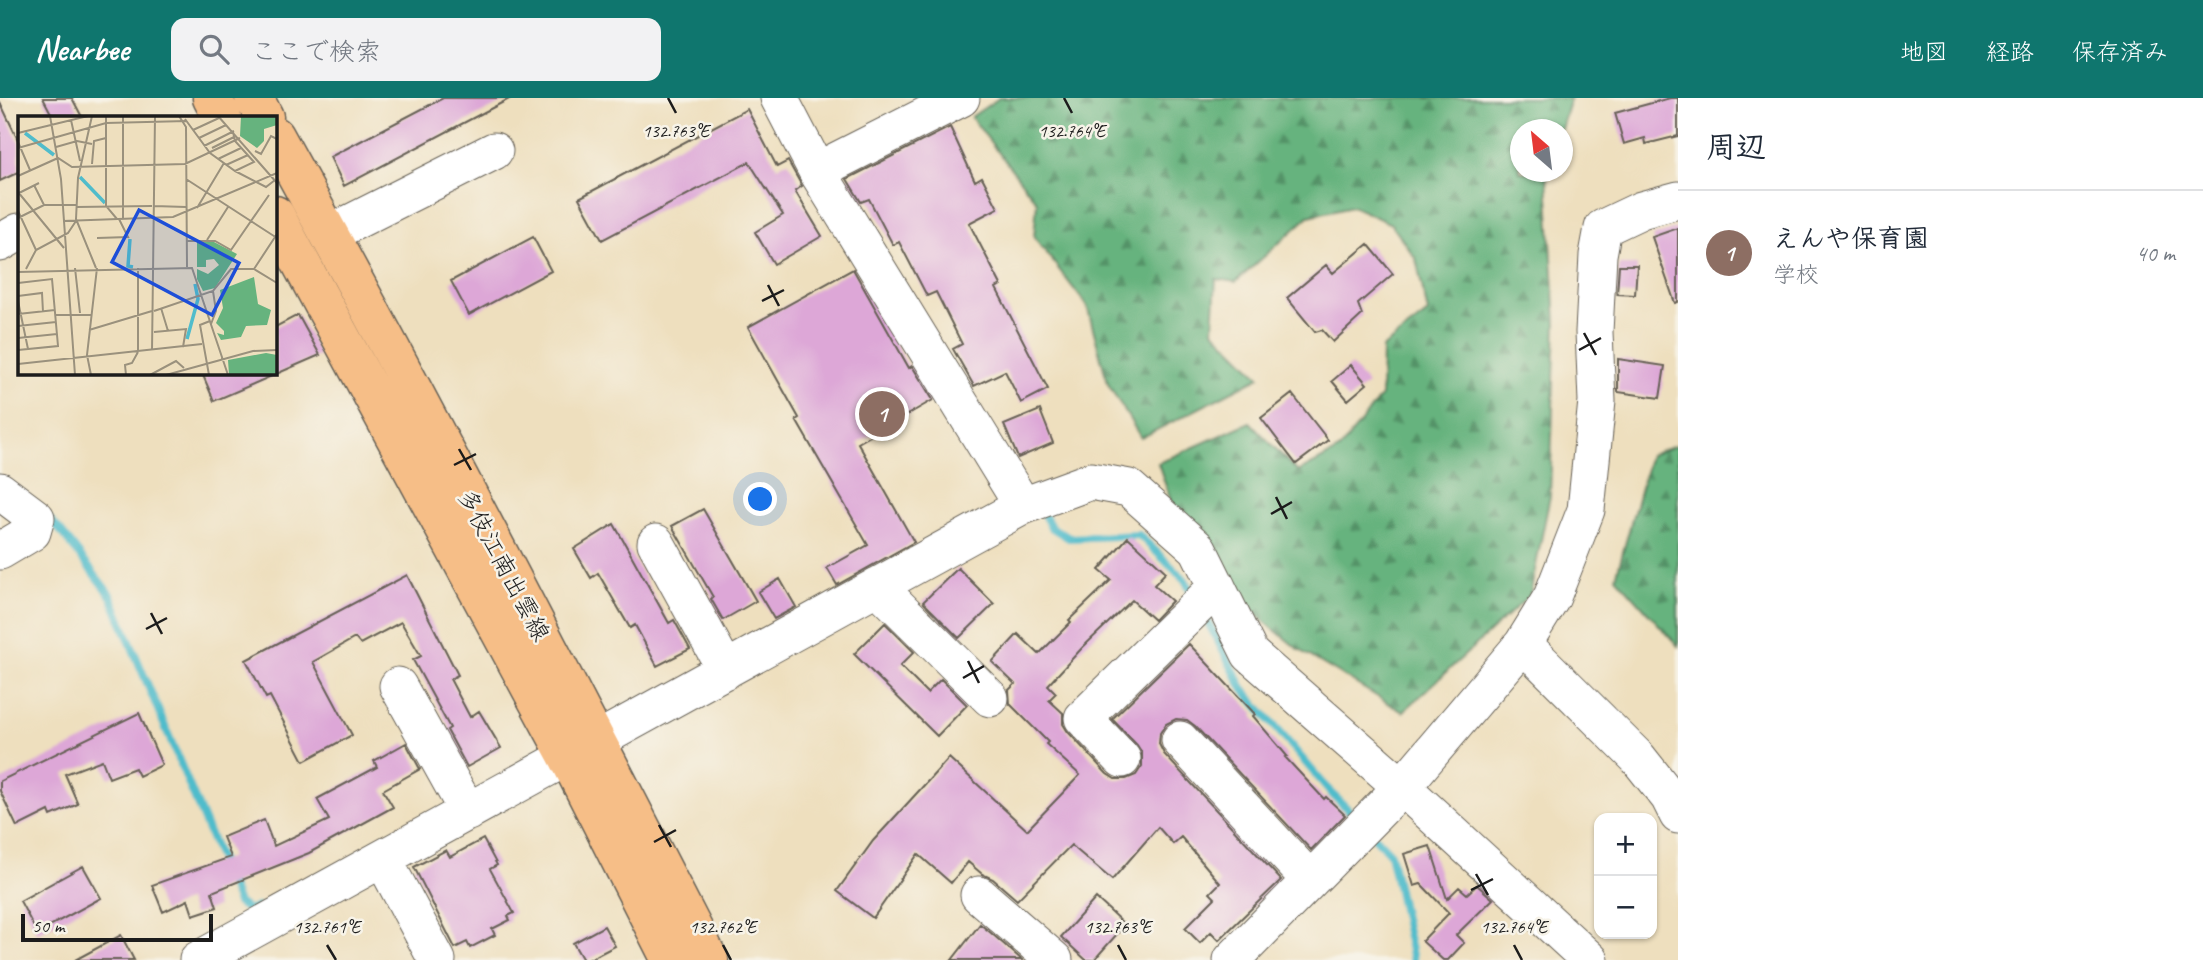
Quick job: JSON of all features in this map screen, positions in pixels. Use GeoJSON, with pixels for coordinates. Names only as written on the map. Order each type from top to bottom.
{"type":"FeatureCollection","features":[{"type":"Feature","properties":{"kind":"main road"},"geometry":{"type":"LineString","coordinates":[[230,107],[261,116]]}},
{"type":"Feature","properties":{"kind":"main road","name":"多伎江南出雲線"},"geometry":{"type":"LineString","coordinates":[[276,138],[329,234],[582,749],[671,960]]}},
{"type":"Feature","properties":{"kind":"main road","name":"多伎江南出雲線"},"geometry":{"type":"LineString","coordinates":[[276,217],[582,749],[709,960]]}},
{"type":"Feature","properties":{"kind":"street"},"geometry":{"type":"LineString","coordinates":[[779,98],[817,171],[1023,506]]}},
{"type":"Feature","properties":{"kind":"street"},"geometry":{"type":"LineString","coordinates":[[817,171],[961,98]]}},
{"type":"Feature","properties":{"kind":"street"},"geometry":{"type":"LineString","coordinates":[[329,234],[494,151]]}},
{"type":"Feature","properties":{"kind":"street"},"geometry":{"type":"LineString","coordinates":[[1232,960],[1402,787],[1524,645],[1552,597],[1586,510],[1597,401],[1594,332],[1602,228],[1641,210],[1678,200]]}},
{"type":"Feature","properties":{"kind":"street"},"geometry":{"type":"LineString","coordinates":[[0,243],[18,233]]}},
{"type":"Feature","properties":{"kind":"street"},"geometry":{"type":"LineString","coordinates":[[198,960],[1023,506],[1091,481],[1129,488],[1198,549],[1250,654],[1402,787],[1590,960]]}},
{"type":"Feature","properties":{"kind":"street"},"geometry":{"type":"LineString","coordinates":[[0,491],[36,518],[32,533],[0,551]]}},
{"type":"Feature","properties":{"kind":"street"},"geometry":{"type":"LineString","coordinates":[[656,543],[726,670]]}},
{"type":"Feature","properties":{"kind":"street"},"geometry":{"type":"LineString","coordinates":[[877,586],[990,698]]}},
{"type":"Feature","properties":{"kind":"street"},"geometry":{"type":"LineString","coordinates":[[1122,759],[1083,718],[1217,587]]}},
{"type":"Feature","properties":{"kind":"street"},"geometry":{"type":"LineString","coordinates":[[1524,645],[1638,758],[1669,797],[1678,815]]}},
{"type":"Feature","properties":{"kind":"street"},"geometry":{"type":"LineString","coordinates":[[398,687],[468,812]]}},
{"type":"Feature","properties":{"kind":"street"},"geometry":{"type":"LineString","coordinates":[[1180,740],[1310,880]]}},
{"type":"Feature","properties":{"kind":"street"},"geometry":{"type":"LineString","coordinates":[[383,859],[437,960]]}},
{"type":"Feature","properties":{"kind":"street"},"geometry":{"type":"LineString","coordinates":[[979,895],[1054,960]]}},
{"type":"Feature","properties":{"kind":"green space"},"geometry":{"type":"Polygon","coordinates":[[[999,98],[1570,98],[1564,119],[1510,119],[1510,182],[1547,182],[1556,322],[1550,496],[1530,595],[1403,712],[1298,649],[1238,600],[1175,513],[1158,463],[1250,422],[1298,472],[1339,450],[1381,396],[1382,348],[1428,313],[1416,259],[1391,224],[1352,206],[1309,216],[1236,282],[1216,279],[1213,330],[1260,377],[1141,438],[1108,384],[1087,306],[1034,237],[1037,202],[971,117],[999,98]]]}},
{"type":"Feature","properties":{"kind":"green space"},"geometry":{"type":"Polygon","coordinates":[[[1678,445],[1678,646],[1616,577],[1650,455],[1678,445]]]}},
{"type":"Feature","properties":{"kind":"building"},"geometry":{"type":"Polygon","coordinates":[[[43,98],[72,98],[81,116],[52,116],[43,98]]]}},
{"type":"Feature","properties":{"kind":"building"},"geometry":{"type":"Polygon","coordinates":[[[443,98],[511,98],[344,186],[330,157],[443,98]]]}},
{"type":"Feature","properties":{"kind":"building"},"geometry":{"type":"Polygon","coordinates":[[[1678,98],[1678,136],[1646,144],[1645,138],[1624,144],[1615,113],[1678,98]]]}},
{"type":"Feature","properties":{"kind":"building"},"geometry":{"type":"Polygon","coordinates":[[[0,102],[18,140],[18,172],[0,181],[0,102]]]}},
{"type":"Feature","properties":{"kind":"building"},"geometry":{"type":"Polygon","coordinates":[[[747,109],[777,167],[788,161],[802,186],[795,191],[822,236],[774,264],[755,232],[783,215],[749,162],[602,240],[579,198],[747,109]]]}},
{"type":"Feature","properties":{"kind":"building"},"geometry":{"type":"Polygon","coordinates":[[[950,127],[975,181],[982,177],[998,208],[969,223],[1001,285],[996,288],[1048,389],[1021,403],[1005,371],[974,386],[953,349],[962,344],[936,292],[927,296],[899,242],[893,245],[869,199],[861,202],[847,179],[950,127]]]}},
{"type":"Feature","properties":{"kind":"building"},"geometry":{"type":"Polygon","coordinates":[[[1678,228],[1678,302],[1675,303],[1652,237],[1678,228]]]}},
{"type":"Feature","properties":{"kind":"building"},"geometry":{"type":"Polygon","coordinates":[[[533,237],[551,271],[469,315],[451,281],[533,237]]]}},
{"type":"Feature","properties":{"kind":"building"},"geometry":{"type":"Polygon","coordinates":[[[1368,244],[1393,274],[1358,304],[1362,315],[1333,342],[1322,330],[1315,332],[1287,298],[1326,265],[1333,273],[1368,244]]]}},
{"type":"Feature","properties":{"kind":"building"},"geometry":{"type":"Polygon","coordinates":[[[1619,265],[1637,265],[1635,295],[1617,294],[1619,265]]]}},
{"type":"Feature","properties":{"kind":"building"},"geometry":{"type":"Polygon","coordinates":[[[853,269],[909,368],[912,366],[933,400],[858,443],[914,542],[837,585],[827,568],[868,545],[796,420],[799,418],[748,327],[853,269]]]}},
{"type":"Feature","properties":{"kind":"building"},"geometry":{"type":"Polygon","coordinates":[[[298,315],[320,355],[214,401],[202,374],[276,374],[276,326],[298,315]]]}},
{"type":"Feature","properties":{"kind":"building"},"geometry":{"type":"Polygon","coordinates":[[[1618,359],[1665,366],[1660,398],[1618,392],[1618,359]]]}},
{"type":"Feature","properties":{"kind":"building"},"geometry":{"type":"Polygon","coordinates":[[[1351,365],[1367,384],[1348,400],[1332,381],[1351,365]]]}},
{"type":"Feature","properties":{"kind":"building"},"geometry":{"type":"Polygon","coordinates":[[[1292,394],[1328,440],[1296,464],[1261,418],[1292,394]]]}},
{"type":"Feature","properties":{"kind":"building"},"geometry":{"type":"Polygon","coordinates":[[[1040,410],[1053,443],[1018,458],[1004,425],[1040,410]]]}},
{"type":"Feature","properties":{"kind":"building"},"geometry":{"type":"Polygon","coordinates":[[[703,509],[756,601],[723,620],[711,599],[713,597],[672,526],[703,509]]]}},
{"type":"Feature","properties":{"kind":"building"},"geometry":{"type":"Polygon","coordinates":[[[614,524],[669,623],[674,620],[690,649],[657,666],[635,625],[630,628],[598,573],[591,578],[574,549],[614,524]]]}},
{"type":"Feature","properties":{"kind":"building"},"geometry":{"type":"Polygon","coordinates":[[[1128,537],[1166,572],[1154,585],[1172,601],[1154,620],[1132,600],[1048,685],[1056,693],[1049,700],[1063,713],[1063,724],[1068,732],[1107,774],[1115,779],[1136,775],[1142,766],[1142,753],[1112,719],[1189,644],[1255,714],[1253,716],[1287,756],[1285,757],[1324,799],[1326,797],[1345,815],[1311,850],[1195,726],[1187,720],[1176,719],[1166,724],[1160,733],[1159,744],[1164,754],[1281,880],[1219,940],[1211,932],[1200,943],[1185,928],[1215,898],[1210,893],[1220,883],[1181,837],[1173,844],[1158,827],[1112,880],[1071,845],[1017,900],[968,862],[951,883],[918,854],[873,918],[837,891],[873,841],[949,758],[1027,830],[1080,775],[1046,744],[1048,742],[1010,704],[1009,690],[1015,684],[992,662],[1018,634],[1039,654],[1071,622],[1069,620],[1111,580],[1099,570],[1128,537]]]}},
{"type":"Feature","properties":{"kind":"building"},"geometry":{"type":"Polygon","coordinates":[[[958,568],[994,604],[959,638],[923,602],[958,568]]]}},
{"type":"Feature","properties":{"kind":"building"},"geometry":{"type":"Polygon","coordinates":[[[407,575],[458,675],[450,679],[470,717],[479,711],[501,748],[467,767],[447,730],[450,728],[413,660],[421,656],[401,622],[360,644],[355,638],[313,662],[352,735],[304,761],[270,696],[266,698],[246,660],[407,575]]]}},
{"type":"Feature","properties":{"kind":"building"},"geometry":{"type":"Polygon","coordinates":[[[780,579],[796,607],[774,619],[758,592],[780,579]]]}},
{"type":"Feature","properties":{"kind":"building"},"geometry":{"type":"Polygon","coordinates":[[[885,623],[914,652],[900,666],[927,693],[941,679],[967,705],[937,736],[854,654],[885,623]]]}},
{"type":"Feature","properties":{"kind":"building"},"geometry":{"type":"Polygon","coordinates":[[[139,713],[162,765],[139,776],[135,768],[109,778],[102,760],[65,774],[78,804],[51,816],[49,811],[17,827],[0,791],[0,781],[139,713]]]}},
{"type":"Feature","properties":{"kind":"building"},"geometry":{"type":"Polygon","coordinates":[[[406,743],[420,769],[383,790],[393,807],[309,853],[212,892],[217,907],[193,915],[188,900],[163,912],[152,885],[231,857],[223,837],[264,820],[274,846],[329,820],[317,799],[377,767],[374,761],[406,743]]]}},
{"type":"Feature","properties":{"kind":"building"},"geometry":{"type":"Polygon","coordinates":[[[483,839],[497,865],[490,869],[514,913],[508,916],[510,920],[492,929],[495,935],[470,948],[467,942],[455,948],[414,867],[446,850],[450,857],[483,839]]]}},
{"type":"Feature","properties":{"kind":"building"},"geometry":{"type":"Polygon","coordinates":[[[1430,846],[1447,899],[1459,887],[1467,894],[1477,885],[1493,899],[1456,935],[1464,943],[1448,960],[1443,960],[1422,941],[1449,913],[1421,884],[1414,886],[1404,854],[1430,846]]]}},
{"type":"Feature","properties":{"kind":"building"},"geometry":{"type":"Polygon","coordinates":[[[83,866],[101,898],[37,933],[20,901],[83,866]]]}},
{"type":"Feature","properties":{"kind":"building"},"geometry":{"type":"Polygon","coordinates":[[[1096,898],[1125,925],[1094,960],[1086,960],[1061,937],[1096,898]]]}},
{"type":"Feature","properties":{"kind":"building"},"geometry":{"type":"Polygon","coordinates":[[[980,924],[991,933],[1022,960],[952,960],[980,924]]]}},
{"type":"Feature","properties":{"kind":"building"},"geometry":{"type":"Polygon","coordinates":[[[604,926],[615,946],[583,960],[573,943],[604,926]]]}},
{"type":"Feature","properties":{"kind":"building"},"geometry":{"type":"Polygon","coordinates":[[[121,935],[134,960],[75,960],[121,935]]]}},
{"type":"Feature","properties":{"kind":"waterway"},"geometry":{"type":"LineString","coordinates":[[1040,508],[1051,527],[1069,538],[1139,535],[1185,580],[1194,597]]}},
{"type":"Feature","properties":{"kind":"waterway"},"geometry":{"type":"LineString","coordinates":[[46,517],[60,530],[111,596],[238,903],[249,911],[258,907]]}},
{"type":"Feature","properties":{"kind":"waterway"},"geometry":{"type":"LineString","coordinates":[[1204,615],[1244,690],[1333,795],[1357,818]]}},
{"type":"Feature","properties":{"kind":"waterway"},"geometry":{"type":"LineString","coordinates":[[1371,833],[1390,853],[1413,960]]}},
{"type":"Feature","properties":{"kind":"place","name":"えんや保育園"},"geometry":{"type":"Point","coordinates":[882,414]}}]}
